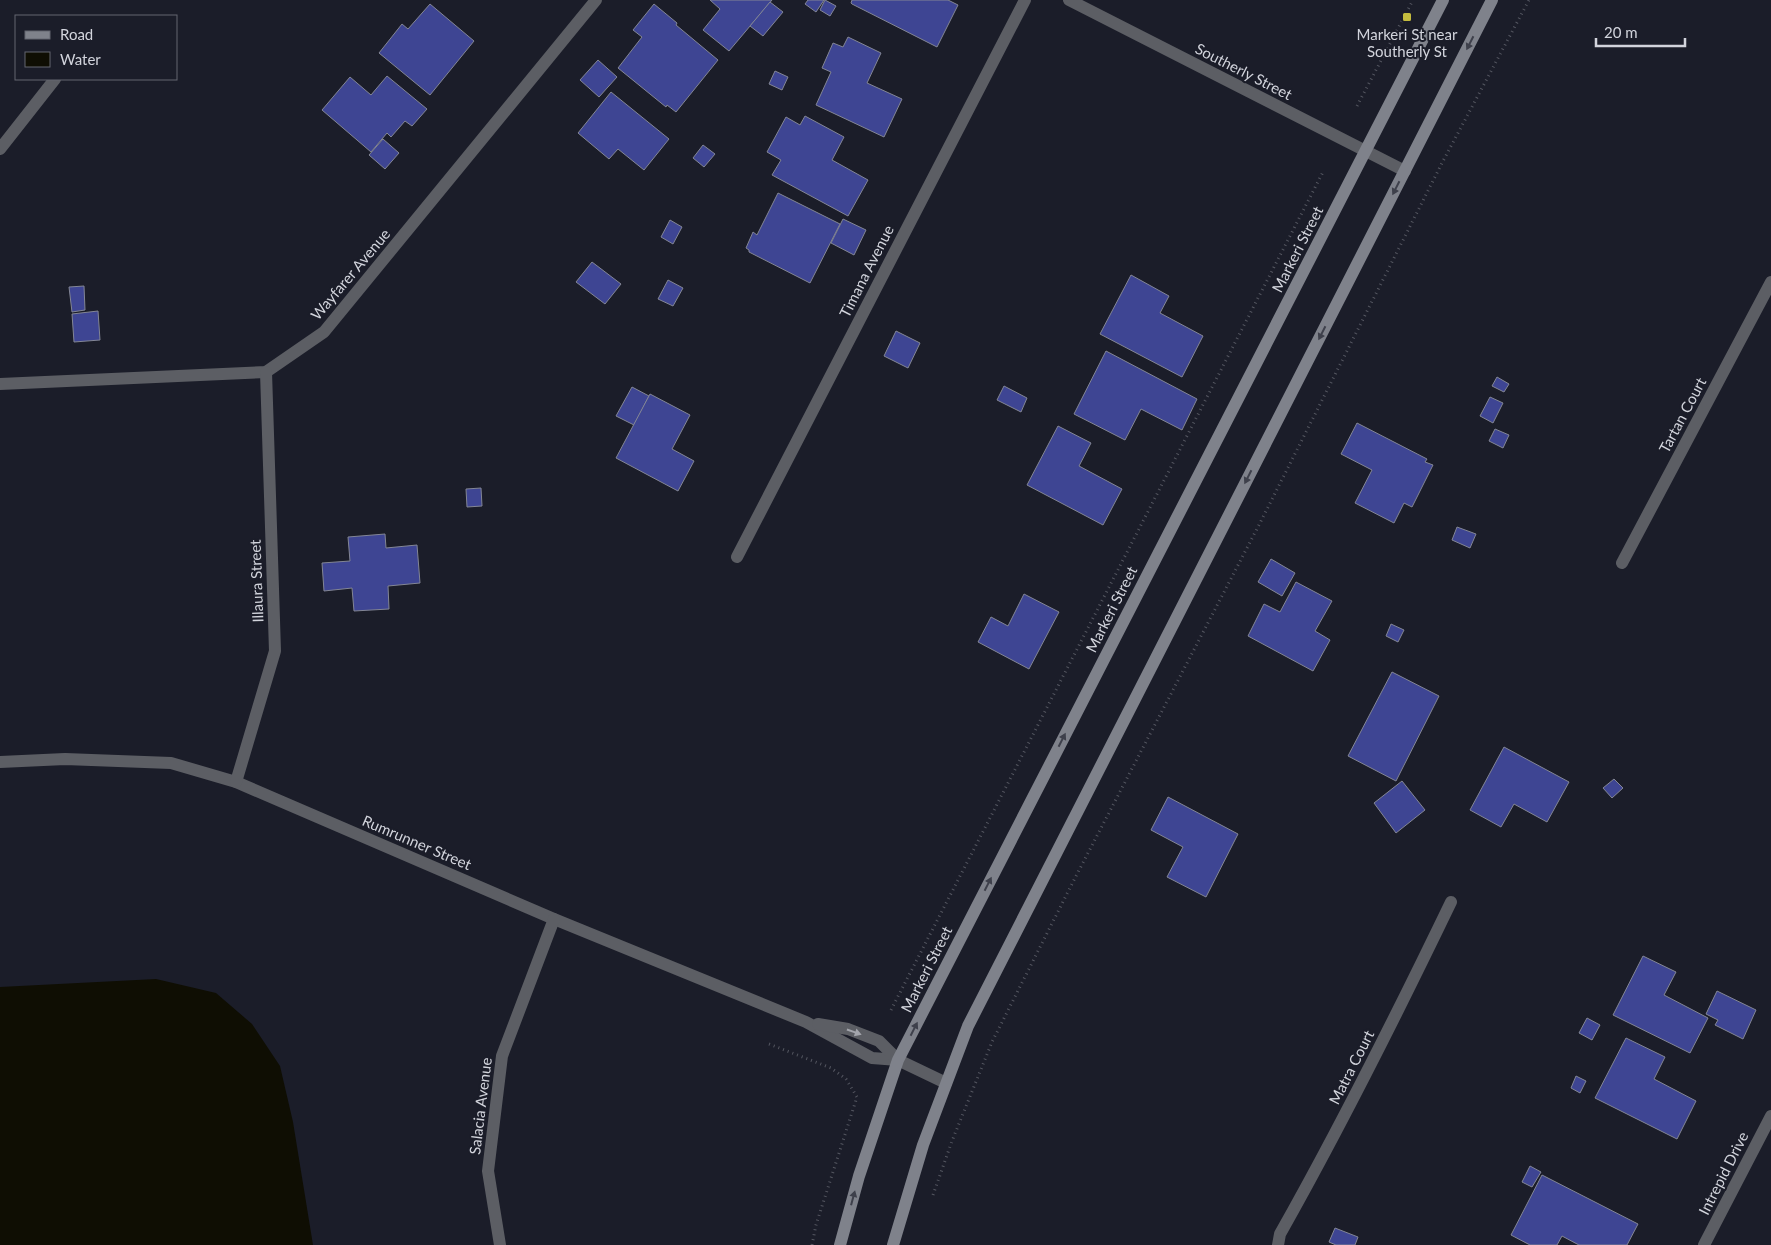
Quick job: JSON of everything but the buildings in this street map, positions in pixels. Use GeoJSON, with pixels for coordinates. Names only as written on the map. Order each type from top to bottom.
{"type":"FeatureCollection","features":[{"type":"Feature","properties":{"kind":"main road","name":"Markeri Street"},"geometry":{"type":"LineString","coordinates":[[840,1245],[859,1176],[898,1060],[1443,0]]}},
{"type":"Feature","properties":{"kind":"main road"},"geometry":{"type":"LineString","coordinates":[[893,1245],[923,1145],[968,1026],[1492,0]]}},
{"type":"Feature","properties":{"kind":"street","name":"Wayfarer Avenue"},"geometry":{"type":"LineString","coordinates":[[266,372],[324,332],[596,0]]}},
{"type":"Feature","properties":{"kind":"street","name":"Timana Avenue"},"geometry":{"type":"LineString","coordinates":[[737,557],[1025,0]]}},
{"type":"Feature","properties":{"kind":"street","name":"Southerly Street"},"geometry":{"type":"LineString","coordinates":[[1069,0],[1405,171]]}},
{"type":"Feature","properties":{"kind":"street"},"geometry":{"type":"LineString","coordinates":[[0,149],[54,80]]}},
{"type":"Feature","properties":{"kind":"street","name":"Tartan Court"},"geometry":{"type":"LineString","coordinates":[[1622,563],[1771,282]]}},
{"type":"Feature","properties":{"kind":"street"},"geometry":{"type":"LineString","coordinates":[[0,384],[266,372]]}},
{"type":"Feature","properties":{"kind":"street","name":"Illaura Street"},"geometry":{"type":"LineString","coordinates":[[236,782],[275,652],[266,372]]}},
{"type":"Feature","properties":{"kind":"street","name":"Rumrunner Street"},"geometry":{"type":"LineString","coordinates":[[0,762],[66,759],[171,763],[236,782],[554,919],[806,1022],[872,1058],[898,1060]]}},
{"type":"Feature","properties":{"kind":"street","name":"Matra Court"},"geometry":{"type":"LineString","coordinates":[[1278,1245],[1280,1234],[1318,1167],[1401,1006],[1451,902]]}},
{"type":"Feature","properties":{"kind":"street","name":"Salacia Avenue"},"geometry":{"type":"LineString","coordinates":[[500,1245],[488,1171],[502,1056],[554,919]]}},
{"type":"Feature","properties":{"kind":"street","name":"Rumrunner Street"},"geometry":{"type":"LineString","coordinates":[[806,1022],[848,1029],[879,1041],[898,1060],[946,1083]]}},
{"type":"Feature","properties":{"kind":"street","name":"Intrepid Drive"},"geometry":{"type":"LineString","coordinates":[[1704,1245],[1771,1116]]}},
{"type":"Feature","properties":{"kind":"path"},"geometry":{"type":"LineString","coordinates":[[1357,106],[1413,0]]}},
{"type":"Feature","properties":{"kind":"path"},"geometry":{"type":"LineString","coordinates":[[933,1195],[952,1141],[992,1042],[1074,878],[1260,523],[1442,163],[1529,0]]}},
{"type":"Feature","properties":{"kind":"path"},"geometry":{"type":"LineString","coordinates":[[891,1010],[1323,172]]}},
{"type":"Feature","properties":{"kind":"path"},"geometry":{"type":"LineString","coordinates":[[769,1044],[831,1068],[846,1079],[857,1097],[816,1225],[812,1245]]}},
{"type":"Feature","properties":{"kind":"water"},"geometry":{"type":"Polygon","coordinates":[[[156,979],[216,993],[252,1024],[280,1066],[293,1122],[313,1245],[0,1245],[0,987],[156,979]]]}},
{"type":"Feature","properties":{"kind":"place","name":"Markeri St near Southerly St"},"geometry":{"type":"Point","coordinates":[1407,17]}}]}
